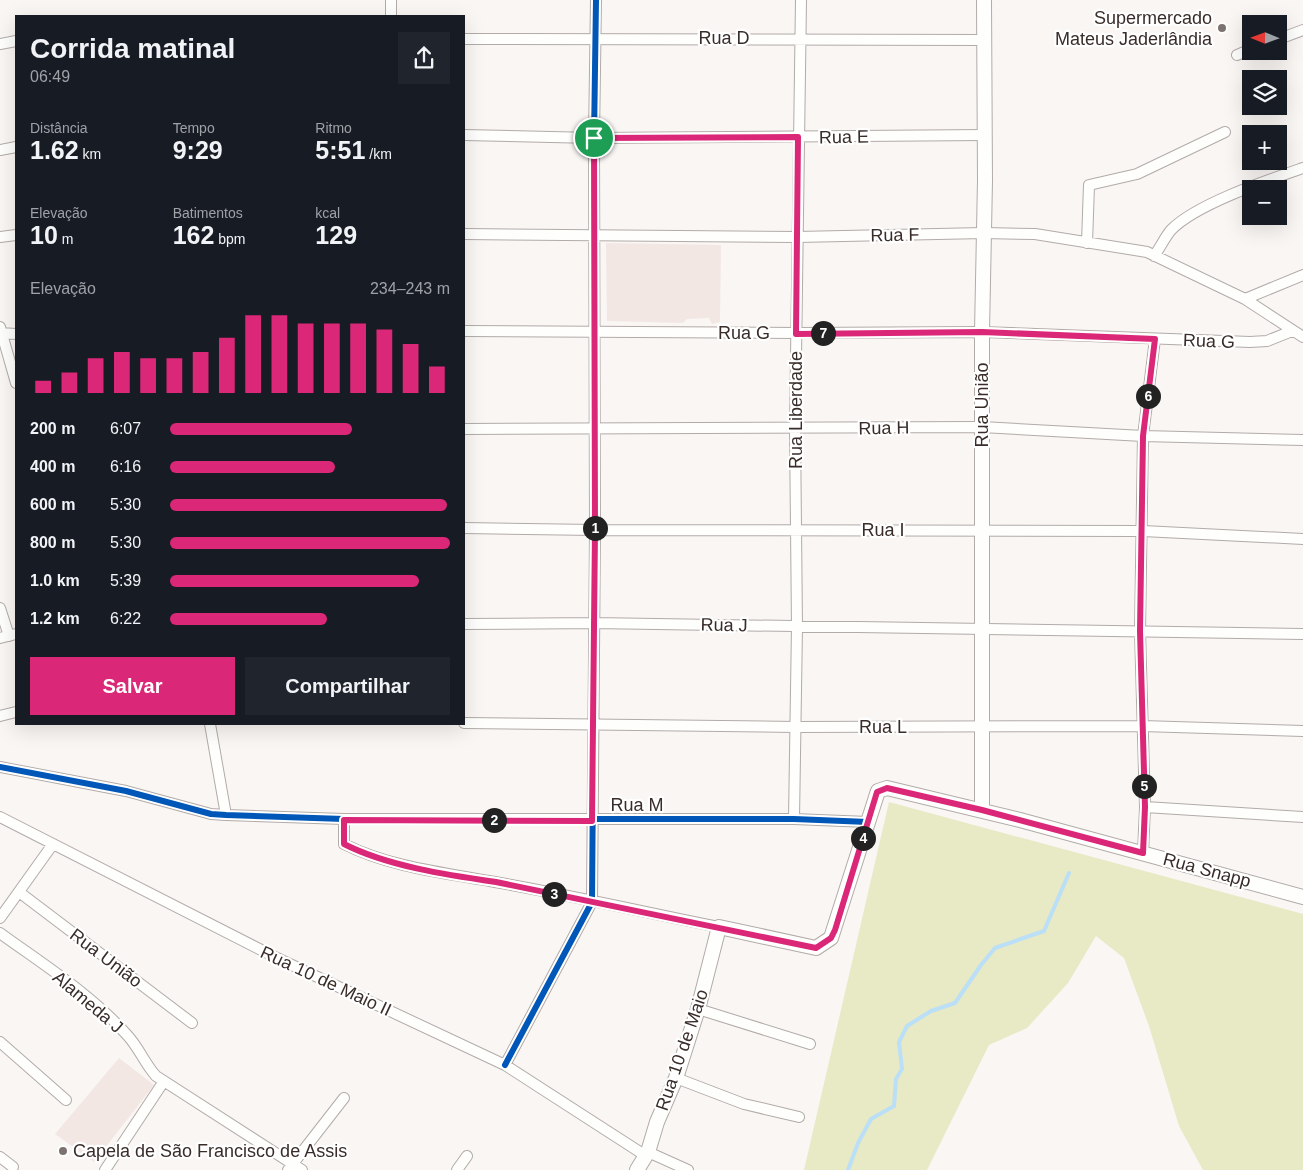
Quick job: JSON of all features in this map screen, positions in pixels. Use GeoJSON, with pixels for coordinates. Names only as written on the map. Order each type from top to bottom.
{"type":"FeatureCollection","features":[{"type":"Feature","properties":{"kind":"main road","name":"Rua União"},"geometry":{"type":"LineString","coordinates":[[982,810],[984,0]]}},
{"type":"Feature","properties":{"kind":"main road","name":"Rua Snapp"},"geometry":{"type":"LineString","coordinates":[[868,822],[878,790],[887,788],[982,810],[1303,897]]}},
{"type":"Feature","properties":{"kind":"main road"},"geometry":{"type":"LineString","coordinates":[[719,927],[816,948],[831,938],[868,822]]}},
{"type":"Feature","properties":{"kind":"main road","name":"Rua 10 de Maio"},"geometry":{"type":"LineString","coordinates":[[637,1170],[647,1154],[657,1122],[676,1078],[698,1009],[719,927]]}},
{"type":"Feature","properties":{"kind":"street"},"geometry":{"type":"LineString","coordinates":[[391,0],[391,15]]}},
{"type":"Feature","properties":{"kind":"street"},"geometry":{"type":"LineString","coordinates":[[505,1065],[592,902],[596,0]]}},
{"type":"Feature","properties":{"kind":"street","name":"Rua Liberdade"},"geometry":{"type":"LineString","coordinates":[[794,820],[797,626],[795,429],[801,0]]}},
{"type":"Feature","properties":{"kind":"street"},"geometry":{"type":"LineString","coordinates":[[1288,36],[1303,30]]}},
{"type":"Feature","properties":{"kind":"street","name":"Rua D"},"geometry":{"type":"LineString","coordinates":[[465,39],[801,38],[984,40]]}},
{"type":"Feature","properties":{"kind":"street"},"geometry":{"type":"LineString","coordinates":[[0,44],[15,41]]}},
{"type":"Feature","properties":{"kind":"street"},"geometry":{"type":"LineString","coordinates":[[1237,55],[1242,53]]}},
{"type":"Feature","properties":{"kind":"street"},"geometry":{"type":"LineString","coordinates":[[1087,242],[1089,185],[1137,174],[1225,132]]}},
{"type":"Feature","properties":{"kind":"street","name":"Rua E"},"geometry":{"type":"LineString","coordinates":[[465,135],[594,138],[985,135]]}},
{"type":"Feature","properties":{"kind":"street"},"geometry":{"type":"LineString","coordinates":[[0,150],[15,147]]}},
{"type":"Feature","properties":{"kind":"street"},"geometry":{"type":"LineString","coordinates":[[1154,256],[1171,230],[1202,209],[1245,189],[1303,168]]}},
{"type":"Feature","properties":{"kind":"street","name":"Rua F"},"geometry":{"type":"LineString","coordinates":[[465,234],[797,237],[984,233],[1035,234],[1147,252],[1245,298],[1303,337]]}},
{"type":"Feature","properties":{"kind":"street"},"geometry":{"type":"LineString","coordinates":[[0,237],[15,235]]}},
{"type":"Feature","properties":{"kind":"street"},"geometry":{"type":"LineString","coordinates":[[1245,298],[1303,275]]}},
{"type":"Feature","properties":{"kind":"street"},"geometry":{"type":"LineString","coordinates":[[15,334],[1,331],[15,380]]}},
{"type":"Feature","properties":{"kind":"street","name":"Rua G"},"geometry":{"type":"LineString","coordinates":[[465,331],[796,334],[982,332],[1250,342],[1266,341],[1292,331]]}},
{"type":"Feature","properties":{"kind":"street"},"geometry":{"type":"LineString","coordinates":[[1143,853],[1145,807],[1140,631],[1143,436],[1155,339]]}},
{"type":"Feature","properties":{"kind":"street","name":"Rua H"},"geometry":{"type":"LineString","coordinates":[[465,429],[982,427],[1143,436],[1303,440]]}},
{"type":"Feature","properties":{"kind":"street","name":"Rua I"},"geometry":{"type":"LineString","coordinates":[[465,528],[1142,531],[1303,539]]}},
{"type":"Feature","properties":{"kind":"street"},"geometry":{"type":"LineString","coordinates":[[0,608],[8,636]]}},
{"type":"Feature","properties":{"kind":"street","name":"Rua J"},"geometry":{"type":"LineString","coordinates":[[465,624],[594,623],[983,629]]}},
{"type":"Feature","properties":{"kind":"street"},"geometry":{"type":"LineString","coordinates":[[983,629],[1303,634]]}},
{"type":"Feature","properties":{"kind":"street"},"geometry":{"type":"LineString","coordinates":[[0,716],[15,712]]}},
{"type":"Feature","properties":{"kind":"street","name":"Rua L"},"geometry":{"type":"LineString","coordinates":[[465,723],[796,727],[1142,726],[1303,731]]}},
{"type":"Feature","properties":{"kind":"street"},"geometry":{"type":"LineString","coordinates":[[210,725],[226,815]]}},
{"type":"Feature","properties":{"kind":"street","name":"Rua M"},"geometry":{"type":"LineString","coordinates":[[0,767],[126,791],[211,814],[226,815],[344,820],[794,820],[868,822]]}},
{"type":"Feature","properties":{"kind":"street"},"geometry":{"type":"LineString","coordinates":[[1145,807],[1303,817]]}},
{"type":"Feature","properties":{"kind":"street","name":"Rua 10 de Maio II"},"geometry":{"type":"LineString","coordinates":[[0,817],[276,958],[505,1065],[647,1154],[688,1170]]}},
{"type":"Feature","properties":{"kind":"street"},"geometry":{"type":"LineString","coordinates":[[344,820],[344,844],[358,851],[448,875],[496,882],[719,927]]}},
{"type":"Feature","properties":{"kind":"street"},"geometry":{"type":"LineString","coordinates":[[0,918],[52,844]]}},
{"type":"Feature","properties":{"kind":"street","name":"Rua União"},"geometry":{"type":"LineString","coordinates":[[19,892],[192,1023]]}},
{"type":"Feature","properties":{"kind":"street","name":"Alameda J"},"geometry":{"type":"LineString","coordinates":[[0,933],[82,993],[129,1037],[144,1063],[156,1076],[290,1167],[302,1170]]}},
{"type":"Feature","properties":{"kind":"street"},"geometry":{"type":"LineString","coordinates":[[698,1009],[810,1044]]}},
{"type":"Feature","properties":{"kind":"street"},"geometry":{"type":"LineString","coordinates":[[0,1042],[66,1100]]}},
{"type":"Feature","properties":{"kind":"street"},"geometry":{"type":"LineString","coordinates":[[676,1078],[744,1104],[799,1117]]}},
{"type":"Feature","properties":{"kind":"street"},"geometry":{"type":"LineString","coordinates":[[105,1170],[164,1081]]}},
{"type":"Feature","properties":{"kind":"street"},"geometry":{"type":"LineString","coordinates":[[290,1167],[344,1098]]}},
{"type":"Feature","properties":{"kind":"street"},"geometry":{"type":"LineString","coordinates":[[0,1156],[13,1167]]}},
{"type":"Feature","properties":{"kind":"street"},"geometry":{"type":"LineString","coordinates":[[457,1170],[467,1156]]}},
{"type":"Feature","properties":{"kind":"shaded area"},"geometry":{"type":"Polygon","coordinates":[[[606,243],[721,245],[720,322],[712,324],[709,318],[687,319],[683,323],[607,321],[606,243]]]}},
{"type":"Feature","properties":{"kind":"shaded area"},"geometry":{"type":"Polygon","coordinates":[[[119,1058],[154,1085],[94,1162],[55,1134],[119,1058]]]}},
{"type":"Feature","properties":{"kind":"green space"},"geometry":{"type":"Polygon","coordinates":[[[889,802],[1303,914],[1303,1170],[1203,1170],[1179,1126],[1149,1026],[1124,958],[1096,936],[1068,983],[1027,1028],[989,1045],[927,1170],[804,1170],[889,802]]]}},
{"type":"Feature","properties":{"kind":"waterway"},"geometry":{"type":"LineString","coordinates":[[848,1170],[858,1143],[871,1119],[894,1106],[896,1079],[902,1069],[899,1042],[907,1026],[931,1011],[955,1003],[995,948],[1044,931],[1069,873]]}},
{"type":"Feature","properties":{"kind":"cycle path"},"geometry":{"type":"LineString","coordinates":[[505,1065],[592,902],[596,0]]}},
{"type":"Feature","properties":{"kind":"cycle path"},"geometry":{"type":"LineString","coordinates":[[0,767],[126,791],[211,814],[226,815],[344,819],[794,819],[868,822]]}},
{"type":"Feature","properties":{"kind":"place","name":"Supermercado Mateus Jaderlândia"},"geometry":{"type":"Point","coordinates":[1222,28]}},
{"type":"Feature","properties":{"kind":"place","name":"Capela de São Francisco de Assis"},"geometry":{"type":"Point","coordinates":[63,1151]}},
{"type":"Feature","properties":{"kind":"route"},"geometry":{"type":"LineString","coordinates":[[798,137],[796,334],[982,332],[1155,339],[1143,436],[1140,631],[1145,807],[1143,853],[982,810],[887,788],[878,790],[835,930],[831,938],[816,948],[496,882],[448,875],[358,851],[344,844],[344,820],[592,821],[595,530],[594,138],[798,137]]}}]}
